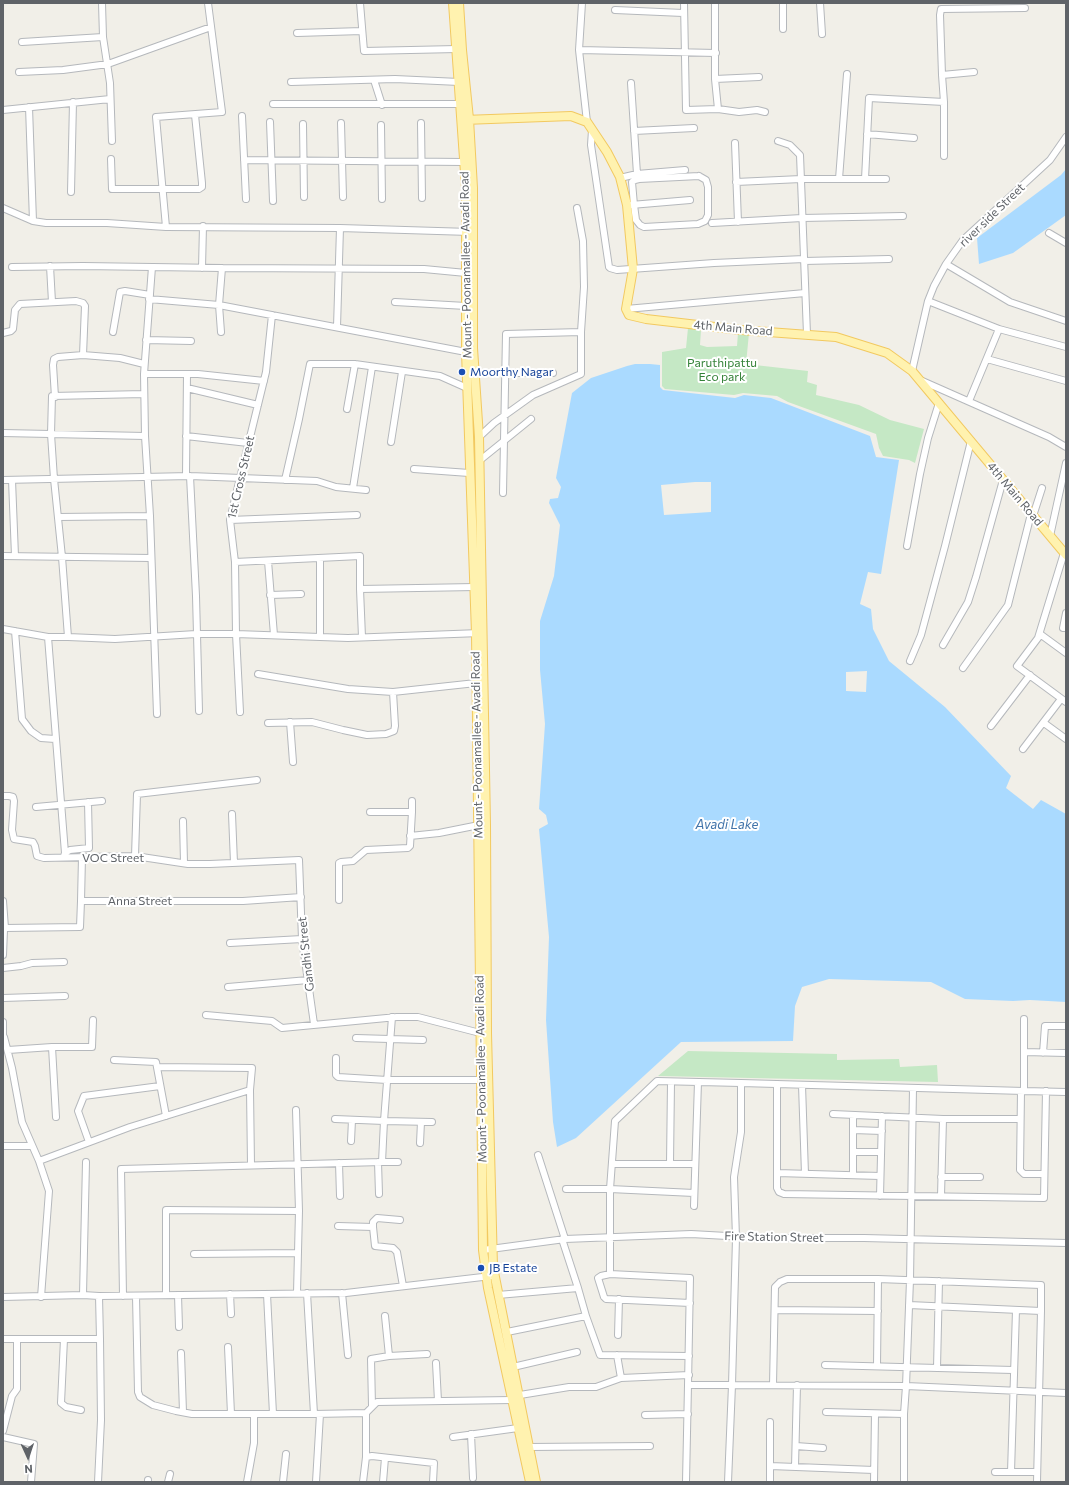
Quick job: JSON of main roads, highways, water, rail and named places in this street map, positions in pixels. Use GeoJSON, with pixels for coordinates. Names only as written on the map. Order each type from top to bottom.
{"type":"FeatureCollection","features":[{"type":"Feature","properties":{"kind":"main road","name":"Mount - Poonamallee - Avadi Road"},"geometry":{"type":"LineString","coordinates":[[453,3],[461,104],[465,120],[473,188],[466,273],[466,352],[470,438],[469,473],[479,633],[476,682],[484,1034],[493,1249],[490,1276],[498,1295],[507,1332],[536,1482]]}},
{"type":"Feature","properties":{"kind":"main road","name":"Mount - Poonamallee - Avadi Road"},"geometry":{"type":"LineString","coordinates":[[459,3],[465,120],[464,162],[470,232],[479,437],[479,633],[486,825],[484,1034],[481,1080],[483,1250],[490,1276],[512,1400],[530,1482]]}},
{"type":"Feature","properties":{"kind":"main road","name":"4th Main Road"},"geometry":{"type":"LineString","coordinates":[[465,120],[571,116],[587,122],[607,152],[631,205],[633,269],[626,309],[629,314],[646,319],[748,330],[836,337],[887,353],[912,371],[920,380],[1065,554]]}},
{"type":"Feature","properties":{"kind":"water"},"geometry":{"type":"Polygon","coordinates":[[[1066,169],[1066,215],[1013,253],[979,264],[977,238],[1061,175],[1066,169]]]}},
{"type":"Feature","properties":{"kind":"water","name":"Avadi Lake"},"geometry":{"type":"Polygon","coordinates":[[[635,364],[660,365],[660,387],[663,390],[735,398],[744,395],[771,398],[870,436],[876,457],[899,460],[881,574],[868,572],[860,604],[871,609],[873,629],[889,661],[945,707],[1011,776],[1006,788],[1033,809],[1041,800],[1066,814],[1066,1002],[965,999],[931,982],[829,979],[802,987],[795,1006],[793,1041],[681,1042],[576,1138],[557,1147],[553,1122],[546,1020],[549,937],[539,829],[548,824],[546,815],[539,809],[545,724],[540,670],[540,621],[554,576],[560,525],[549,503],[550,499],[558,498],[561,487],[556,478],[572,393],[591,378],[635,364]],[[711,482],[661,485],[664,515],[711,512],[711,482]],[[867,671],[846,672],[846,691],[866,692],[867,671]]]}},
{"type":"Feature","properties":{"kind":"place","name":"Moorthy Nagar"},"geometry":{"type":"Point","coordinates":[462,372]}},
{"type":"Feature","properties":{"kind":"place","name":"JB Estate"},"geometry":{"type":"Point","coordinates":[481,1268]}},
{"type":"Feature","properties":{"kind":"park label","name":"Paruthipattu Eco park"},"geometry":{"type":"Point","coordinates":[722,370]}}]}
